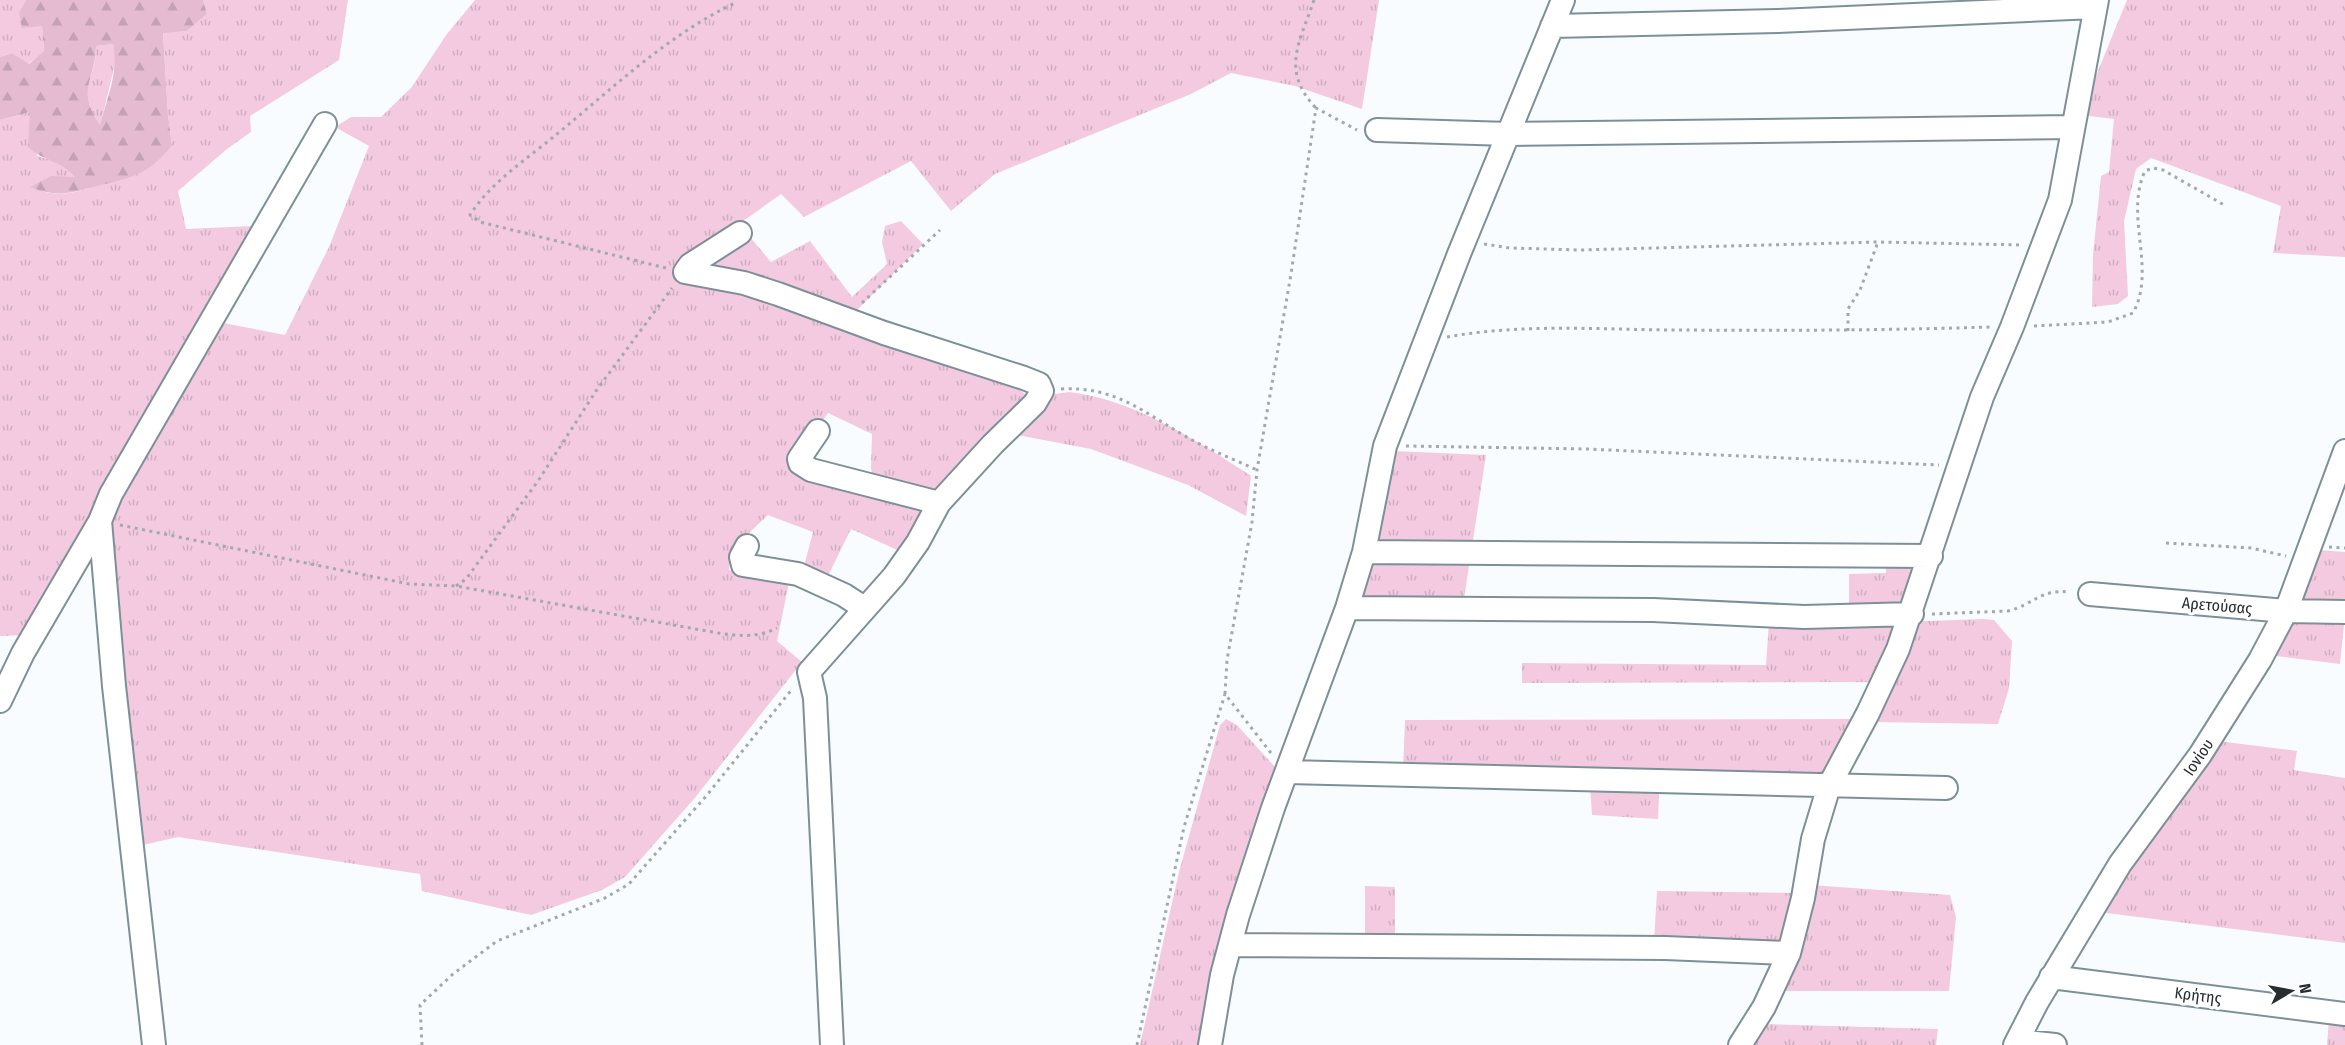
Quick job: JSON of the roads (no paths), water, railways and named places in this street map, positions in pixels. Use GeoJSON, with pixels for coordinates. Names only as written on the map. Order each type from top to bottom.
{"type":"FeatureCollection","features":[{"type":"Feature","properties":{"kind":"street"},"geometry":{"type":"LineString","coordinates":[[1210,1045],[1230,945],[1258,852],[1347,608],[1364,552],[1385,446],[1464,241],[1563,0]]}},
{"type":"Feature","properties":{"kind":"street"},"geometry":{"type":"LineString","coordinates":[[1552,26],[1778,21],[2096,4],[2064,188],[2012,327],[1982,397],[1912,614],[1885,680],[1829,786],[1813,839],[1803,898],[1789,953],[1764,1007],[1740,1045]]}},
{"type":"Feature","properties":{"kind":"street"},"geometry":{"type":"LineString","coordinates":[[0,700],[23,653],[83,546],[100,521],[111,494],[325,124]]}},
{"type":"Feature","properties":{"kind":"street"},"geometry":{"type":"LineString","coordinates":[[1377,130],[1509,134],[2073,127]]}},
{"type":"Feature","properties":{"kind":"street"},"geometry":{"type":"LineString","coordinates":[[740,234],[690,265],[685,272],[744,283],[884,333],[1024,378],[1039,384],[1042,391],[1035,403],[993,444],[939,503],[918,542],[894,576],[809,672],[815,698],[832,1045]]}},
{"type":"Feature","properties":{"kind":"street"},"geometry":{"type":"LineString","coordinates":[[818,431],[800,459],[800,463],[811,470],[939,503]]}},
{"type":"Feature","properties":{"kind":"street","name":"Ιονίου"},"geometry":{"type":"LineString","coordinates":[[2016,1043],[2051,977],[2126,855],[2230,711],[2286,610],[2345,451]]}},
{"type":"Feature","properties":{"kind":"street"},"geometry":{"type":"LineString","coordinates":[[100,521],[114,686],[154,1045]]}},
{"type":"Feature","properties":{"kind":"street"},"geometry":{"type":"LineString","coordinates":[[747,546],[741,557],[743,565],[798,574],[844,595],[864,608]]}},
{"type":"Feature","properties":{"kind":"street"},"geometry":{"type":"LineString","coordinates":[[1364,552],[1931,556]]}},
{"type":"Feature","properties":{"kind":"street","name":"Αρετούσας"},"geometry":{"type":"LineString","coordinates":[[2090,594],[2286,610],[2345,612]]}},
{"type":"Feature","properties":{"kind":"street"},"geometry":{"type":"LineString","coordinates":[[1347,608],[1653,610],[1804,617],[1912,614]]}},
{"type":"Feature","properties":{"kind":"street"},"geometry":{"type":"LineString","coordinates":[[1287,772],[1946,788]]}},
{"type":"Feature","properties":{"kind":"street"},"geometry":{"type":"LineString","coordinates":[[1230,945],[1665,948],[1789,953]]}},
{"type":"Feature","properties":{"kind":"street","name":"Κρήτης"},"geometry":{"type":"LineString","coordinates":[[2051,977],[2345,1014]]}},
{"type":"Feature","properties":{"kind":"street"},"geometry":{"type":"LineString","coordinates":[[2016,1043],[2055,1045]]}}]}
